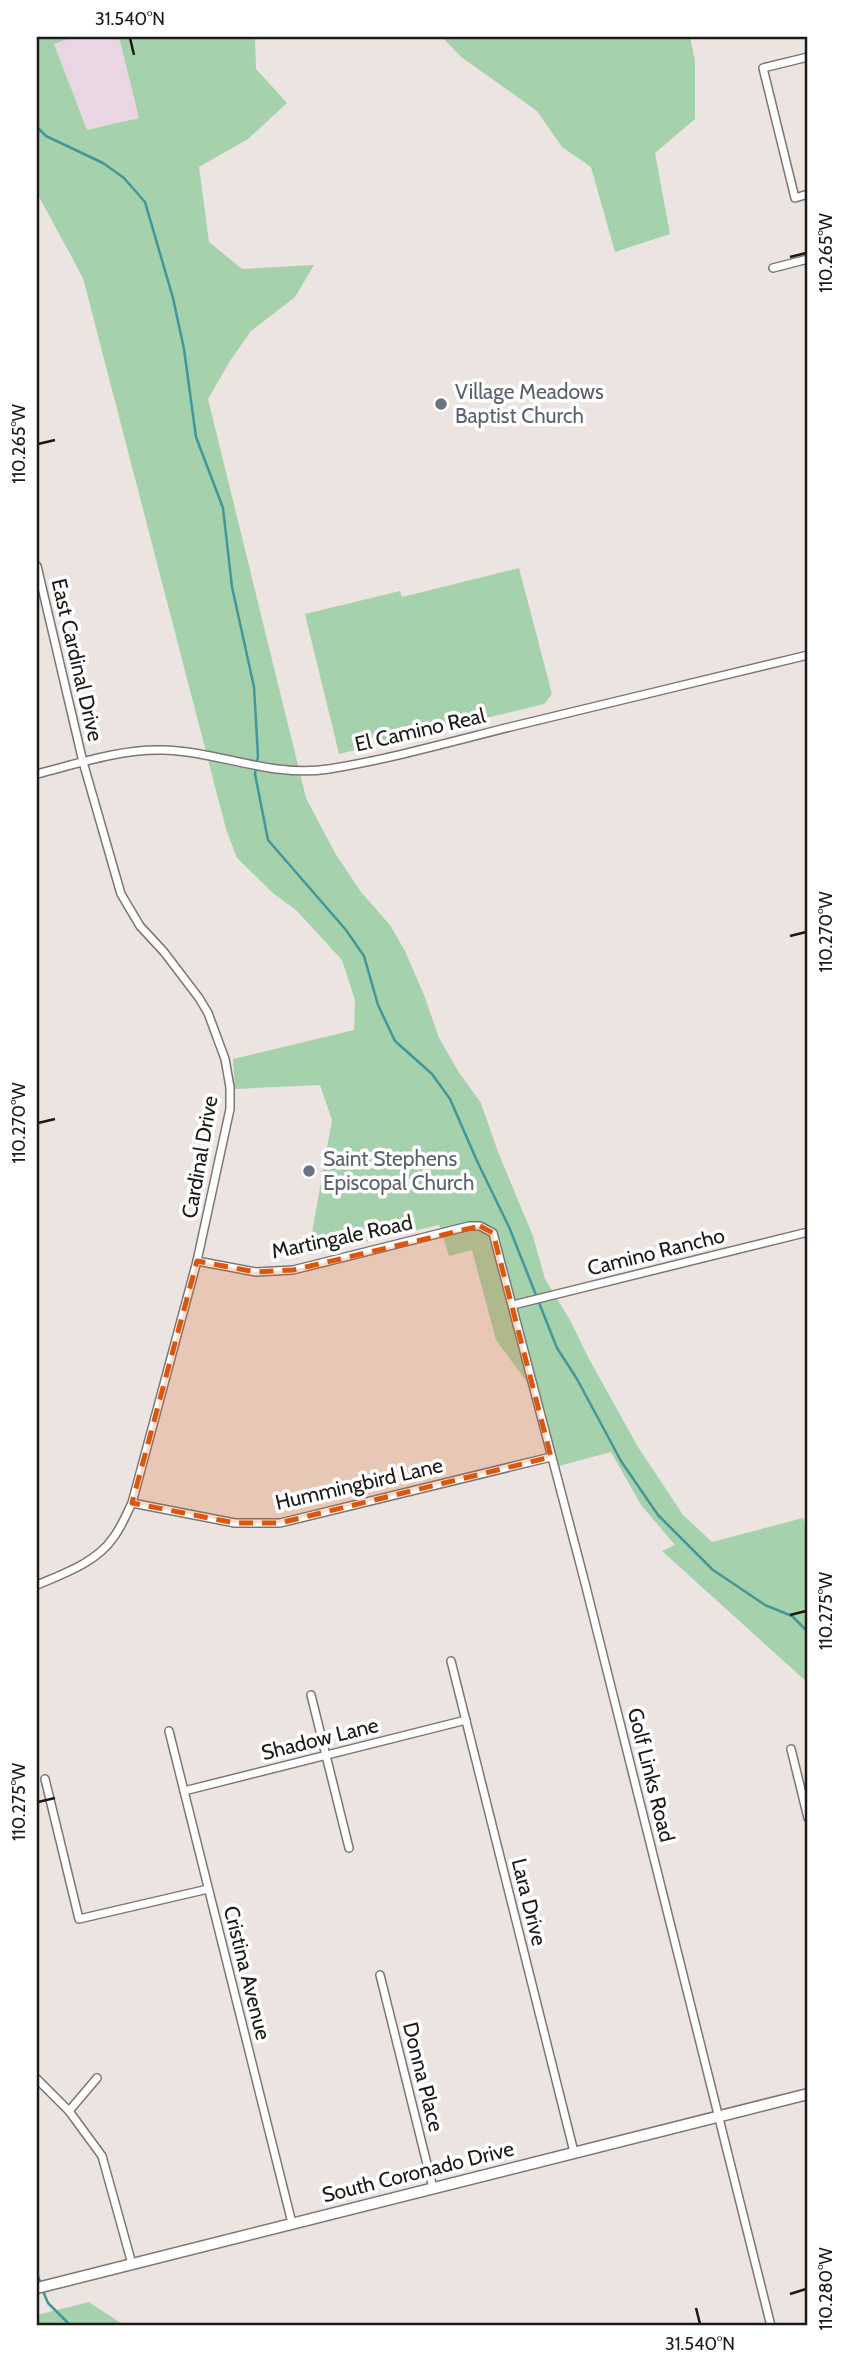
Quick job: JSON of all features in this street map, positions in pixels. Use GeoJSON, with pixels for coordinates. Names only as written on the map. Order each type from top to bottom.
{"type":"FeatureCollection","features":[{"type":"Feature","properties":{"kind":"street"},"geometry":{"type":"LineString","coordinates":[[808,57],[763,68],[795,198],[808,194]]}},
{"type":"Feature","properties":{"kind":"street"},"geometry":{"type":"LineString","coordinates":[[773,268],[808,260]]}},
{"type":"Feature","properties":{"kind":"street","name":"East Cardinal Drive"},"geometry":{"type":"LineString","coordinates":[[37,566],[83,762]]}},
{"type":"Feature","properties":{"kind":"street","name":"El Camino Real"},"geometry":{"type":"LineString","coordinates":[[37,774],[83,762],[160,750],[210,755],[278,771],[330,769],[808,655]]}},
{"type":"Feature","properties":{"kind":"street","name":"Cardinal Drive"},"geometry":{"type":"LineString","coordinates":[[37,1585],[98,1554],[113,1540],[132,1503],[197,1261],[230,1110],[230,1087],[225,1059],[208,1013],[164,952],[140,926],[121,894],[83,762]]}},
{"type":"Feature","properties":{"kind":"street","name":"Martingale Road"},"geometry":{"type":"LineString","coordinates":[[197,1261],[256,1272],[293,1270],[469,1226],[480,1226],[493,1233]]}},
{"type":"Feature","properties":{"kind":"street","name":"Camino Rancho"},"geometry":{"type":"LineString","coordinates":[[513,1305],[808,1232]]}},
{"type":"Feature","properties":{"kind":"street","name":"Golf Links Road"},"geometry":{"type":"LineString","coordinates":[[493,1233],[771,2326]]}},
{"type":"Feature","properties":{"kind":"street","name":"Hummingbird Lane"},"geometry":{"type":"LineString","coordinates":[[132,1503],[235,1523],[280,1523],[551,1457]]}},
{"type":"Feature","properties":{"kind":"street","name":"Lara Drive"},"geometry":{"type":"LineString","coordinates":[[451,1661],[574,2152]]}},
{"type":"Feature","properties":{"kind":"street"},"geometry":{"type":"LineString","coordinates":[[311,1695],[349,1848]]}},
{"type":"Feature","properties":{"kind":"street","name":"Shadow Lane"},"geometry":{"type":"LineString","coordinates":[[184,1791],[466,1720]]}},
{"type":"Feature","properties":{"kind":"street","name":"Cristina Avenue"},"geometry":{"type":"LineString","coordinates":[[169,1731],[292,2223]]}},
{"type":"Feature","properties":{"kind":"street"},"geometry":{"type":"LineString","coordinates":[[791,1749],[808,1818]]}},
{"type":"Feature","properties":{"kind":"street"},"geometry":{"type":"LineString","coordinates":[[45,1779],[79,1919],[208,1889]]}},
{"type":"Feature","properties":{"kind":"street","name":"Donna Place"},"geometry":{"type":"LineString","coordinates":[[380,1975],[433,2188]]}},
{"type":"Feature","properties":{"kind":"street"},"geometry":{"type":"LineString","coordinates":[[69,2110],[97,2078]]}},
{"type":"Feature","properties":{"kind":"street"},"geometry":{"type":"LineString","coordinates":[[37,2079],[69,2110],[102,2156],[132,2264]]}},
{"type":"Feature","properties":{"kind":"street","name":"South Coronado Drive"},"geometry":{"type":"LineString","coordinates":[[37,2288],[808,2094]]}},
{"type":"Feature","properties":{"kind":"highlighted area"},"geometry":{"type":"Polygon","coordinates":[[[480,1226],[493,1233],[551,1457],[280,1523],[235,1523],[132,1503],[197,1261],[256,1272],[293,1270],[480,1226]]]}},
{"type":"Feature","properties":{"kind":"shaded area"},"geometry":{"type":"Polygon","coordinates":[[[72,37],[119,37],[139,118],[86,130],[54,43],[72,37]]]}},
{"type":"Feature","properties":{"kind":"green space"},"geometry":{"type":"Polygon","coordinates":[[[37,37],[72,37],[54,44],[87,130],[139,118],[119,37],[255,37],[256,69],[287,103],[248,139],[199,167],[209,242],[242,269],[314,265],[295,297],[251,331],[208,399],[306,798],[335,853],[361,892],[390,925],[405,951],[439,1038],[481,1103],[533,1236],[545,1279],[638,1447],[683,1515],[712,1542],[803,1518],[808,1533],[808,1683],[662,1551],[675,1545],[641,1505],[611,1452],[559,1466],[529,1385],[496,1340],[472,1250],[449,1256],[439,1225],[308,1255],[332,1120],[320,1085],[235,1089],[233,1059],[354,1030],[355,1000],[342,960],[296,910],[274,894],[237,858],[226,829],[83,278],[37,193],[37,37]]]}},
{"type":"Feature","properties":{"kind":"green space"},"geometry":{"type":"Polygon","coordinates":[[[442,37],[690,37],[695,61],[695,119],[655,153],[670,234],[615,252],[591,167],[562,147],[537,111],[460,56],[442,37]]]}},
{"type":"Feature","properties":{"kind":"green space"},"geometry":{"type":"Polygon","coordinates":[[[519,568],[552,694],[544,704],[339,754],[305,614],[400,591],[402,597],[519,568]]]}},
{"type":"Feature","properties":{"kind":"green space"},"geometry":{"type":"Polygon","coordinates":[[[89,2302],[125,2326],[37,2326],[37,2315],[89,2302]]]}},
{"type":"Feature","properties":{"kind":"waterway"},"geometry":{"type":"LineString","coordinates":[[37,127],[46,136],[103,163],[124,178],[145,202],[173,298],[184,349],[196,437],[223,508],[232,587],[254,687],[258,756],[255,774],[268,840],[346,930],[364,956],[378,1005],[395,1041],[432,1074],[450,1099],[509,1227],[557,1348],[577,1379],[621,1461],[658,1515],[713,1570],[765,1605],[792,1616],[808,1632]]}},
{"type":"Feature","properties":{"kind":"waterway"},"geometry":{"type":"LineString","coordinates":[[37,2274],[41,2284]]}},
{"type":"Feature","properties":{"kind":"waterway"},"geometry":{"type":"LineString","coordinates":[[43,2291],[48,2303],[71,2326]]}},
{"type":"Feature","properties":{"kind":"place","name":"Village Meadows Baptist Church"},"geometry":{"type":"Point","coordinates":[441,404]}},
{"type":"Feature","properties":{"kind":"place","name":"Saint Stephens Episcopal Church"},"geometry":{"type":"Point","coordinates":[309,1171]}}]}
